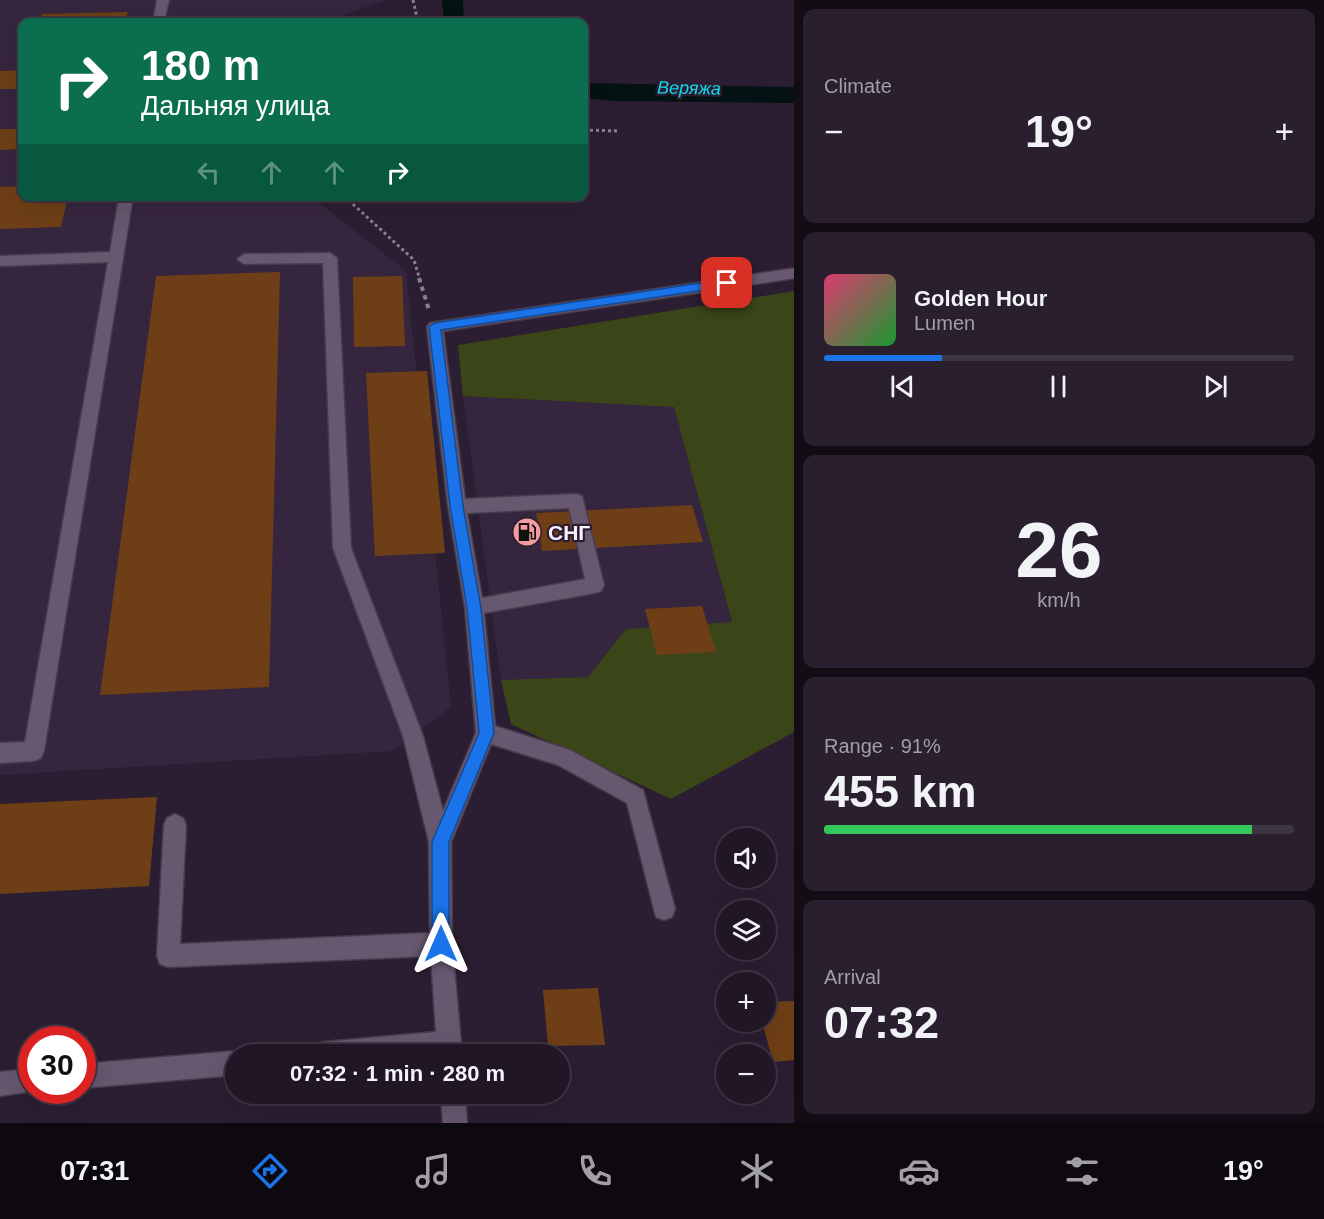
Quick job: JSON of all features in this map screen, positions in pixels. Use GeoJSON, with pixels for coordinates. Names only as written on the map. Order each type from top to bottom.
{"type":"FeatureCollection","features":[{"type":"Feature","properties":{"kind":"street"},"geometry":{"type":"LineString","coordinates":[[160,18],[163,0]]}},
{"type":"Feature","properties":{"kind":"street"},"geometry":{"type":"LineString","coordinates":[[0,753],[34,751],[125,201]]}},
{"type":"Feature","properties":{"kind":"street"},"geometry":{"type":"LineString","coordinates":[[0,261],[114,257]]}},
{"type":"Feature","properties":{"kind":"street"},"geometry":{"type":"LineString","coordinates":[[244,259],[330,258],[342,548],[413,736],[440,842],[441,944],[449,1044]]}},
{"type":"Feature","properties":{"kind":"street"},"geometry":{"type":"LineString","coordinates":[[440,842],[486,733],[474,608],[457,506],[435,327],[794,273]]}},
{"type":"Feature","properties":{"kind":"street"},"geometry":{"type":"LineString","coordinates":[[457,506],[576,501],[595,585],[474,608]]}},
{"type":"Feature","properties":{"kind":"street"},"geometry":{"type":"LineString","coordinates":[[486,733],[563,757],[636,798],[664,909]]}},
{"type":"Feature","properties":{"kind":"street"},"geometry":{"type":"LineString","coordinates":[[175,825],[168,956],[441,944]]}},
{"type":"Feature","properties":{"kind":"street"},"geometry":{"type":"LineString","coordinates":[[96,1075],[225,1064]]}},
{"type":"Feature","properties":{"kind":"street"},"geometry":{"type":"LineString","coordinates":[[0,1084],[18,1082]]}},
{"type":"Feature","properties":{"kind":"street"},"geometry":{"type":"LineString","coordinates":[[454,1104],[455,1123]]}},
{"type":"Feature","properties":{"kind":"path"},"geometry":{"type":"LineString","coordinates":[[413,0],[417,18]]}},
{"type":"Feature","properties":{"kind":"path"},"geometry":{"type":"LineString","coordinates":[[588,130],[620,131]]}},
{"type":"Feature","properties":{"kind":"path"},"geometry":{"type":"LineString","coordinates":[[349,201],[414,260],[435,327]]}},
{"type":"Feature","properties":{"kind":"shaded area"},"geometry":{"type":"Polygon","coordinates":[[[0,0],[386,0],[336,18],[18,18],[18,201],[317,201],[406,271],[451,707],[393,751],[0,775],[0,0]]]}},
{"type":"Feature","properties":{"kind":"shaded area"},"geometry":{"type":"Polygon","coordinates":[[[463,396],[674,406],[732,623],[626,629],[588,677],[501,680],[463,396]]]}},
{"type":"Feature","properties":{"kind":"green space"},"geometry":{"type":"Polygon","coordinates":[[[794,291],[794,732],[671,799],[511,724],[501,680],[588,677],[626,629],[732,622],[674,407],[463,396],[458,345],[794,291]]]}},
{"type":"Feature","properties":{"kind":"water"},"geometry":{"type":"Polygon","coordinates":[[[442,0],[463,0],[464,18],[444,18],[442,0]]]}},
{"type":"Feature","properties":{"kind":"water","name":"Веряжа"},"geometry":{"type":"Polygon","coordinates":[[[588,83],[794,87],[794,103],[613,101],[588,98],[588,83]]]}},
{"type":"Feature","properties":{"kind":"building"},"geometry":{"type":"Polygon","coordinates":[[[128,12],[126,18],[40,18],[42,14],[128,12]]]}},
{"type":"Feature","properties":{"kind":"building"},"geometry":{"type":"Polygon","coordinates":[[[18,70],[18,89],[0,89],[0,71],[18,70]]]}},
{"type":"Feature","properties":{"kind":"building"},"geometry":{"type":"Polygon","coordinates":[[[0,129],[18,129],[18,149],[0,150],[0,129]]]}},
{"type":"Feature","properties":{"kind":"building"},"geometry":{"type":"Polygon","coordinates":[[[18,186],[18,201],[67,201],[61,227],[0,229],[0,187],[18,186]]]}},
{"type":"Feature","properties":{"kind":"building"},"geometry":{"type":"Polygon","coordinates":[[[280,272],[269,687],[100,695],[156,276],[280,272]]]}},
{"type":"Feature","properties":{"kind":"building"},"geometry":{"type":"Polygon","coordinates":[[[402,276],[405,346],[354,347],[353,277],[402,276]]]}},
{"type":"Feature","properties":{"kind":"building"},"geometry":{"type":"Polygon","coordinates":[[[427,371],[445,553],[375,556],[366,373],[427,371]]]}},
{"type":"Feature","properties":{"kind":"building"},"geometry":{"type":"Polygon","coordinates":[[[692,505],[703,542],[542,551],[536,513],[692,505]]]}},
{"type":"Feature","properties":{"kind":"building"},"geometry":{"type":"Polygon","coordinates":[[[702,606],[716,652],[657,655],[645,609],[702,606]]]}},
{"type":"Feature","properties":{"kind":"building"},"geometry":{"type":"Polygon","coordinates":[[[157,797],[149,886],[0,894],[0,804],[157,797]]]}},
{"type":"Feature","properties":{"kind":"building"},"geometry":{"type":"Polygon","coordinates":[[[598,988],[605,1045],[548,1044],[543,990],[598,988]]]}},
{"type":"Feature","properties":{"kind":"building"},"geometry":{"type":"Polygon","coordinates":[[[794,1001],[794,1060],[776,1062],[776,1044],[768,1044],[765,1032],[776,1032],[776,1002],[794,1001]]]}},
{"type":"Feature","properties":{"kind":"place","name":"СНГ"},"geometry":{"type":"Point","coordinates":[527,532]}},
{"type":"Feature","properties":{"kind":"route"},"geometry":{"type":"LineString","coordinates":[[441,944],[440,842],[486,733],[474,608],[457,506],[435,327],[727,283]]}}]}
